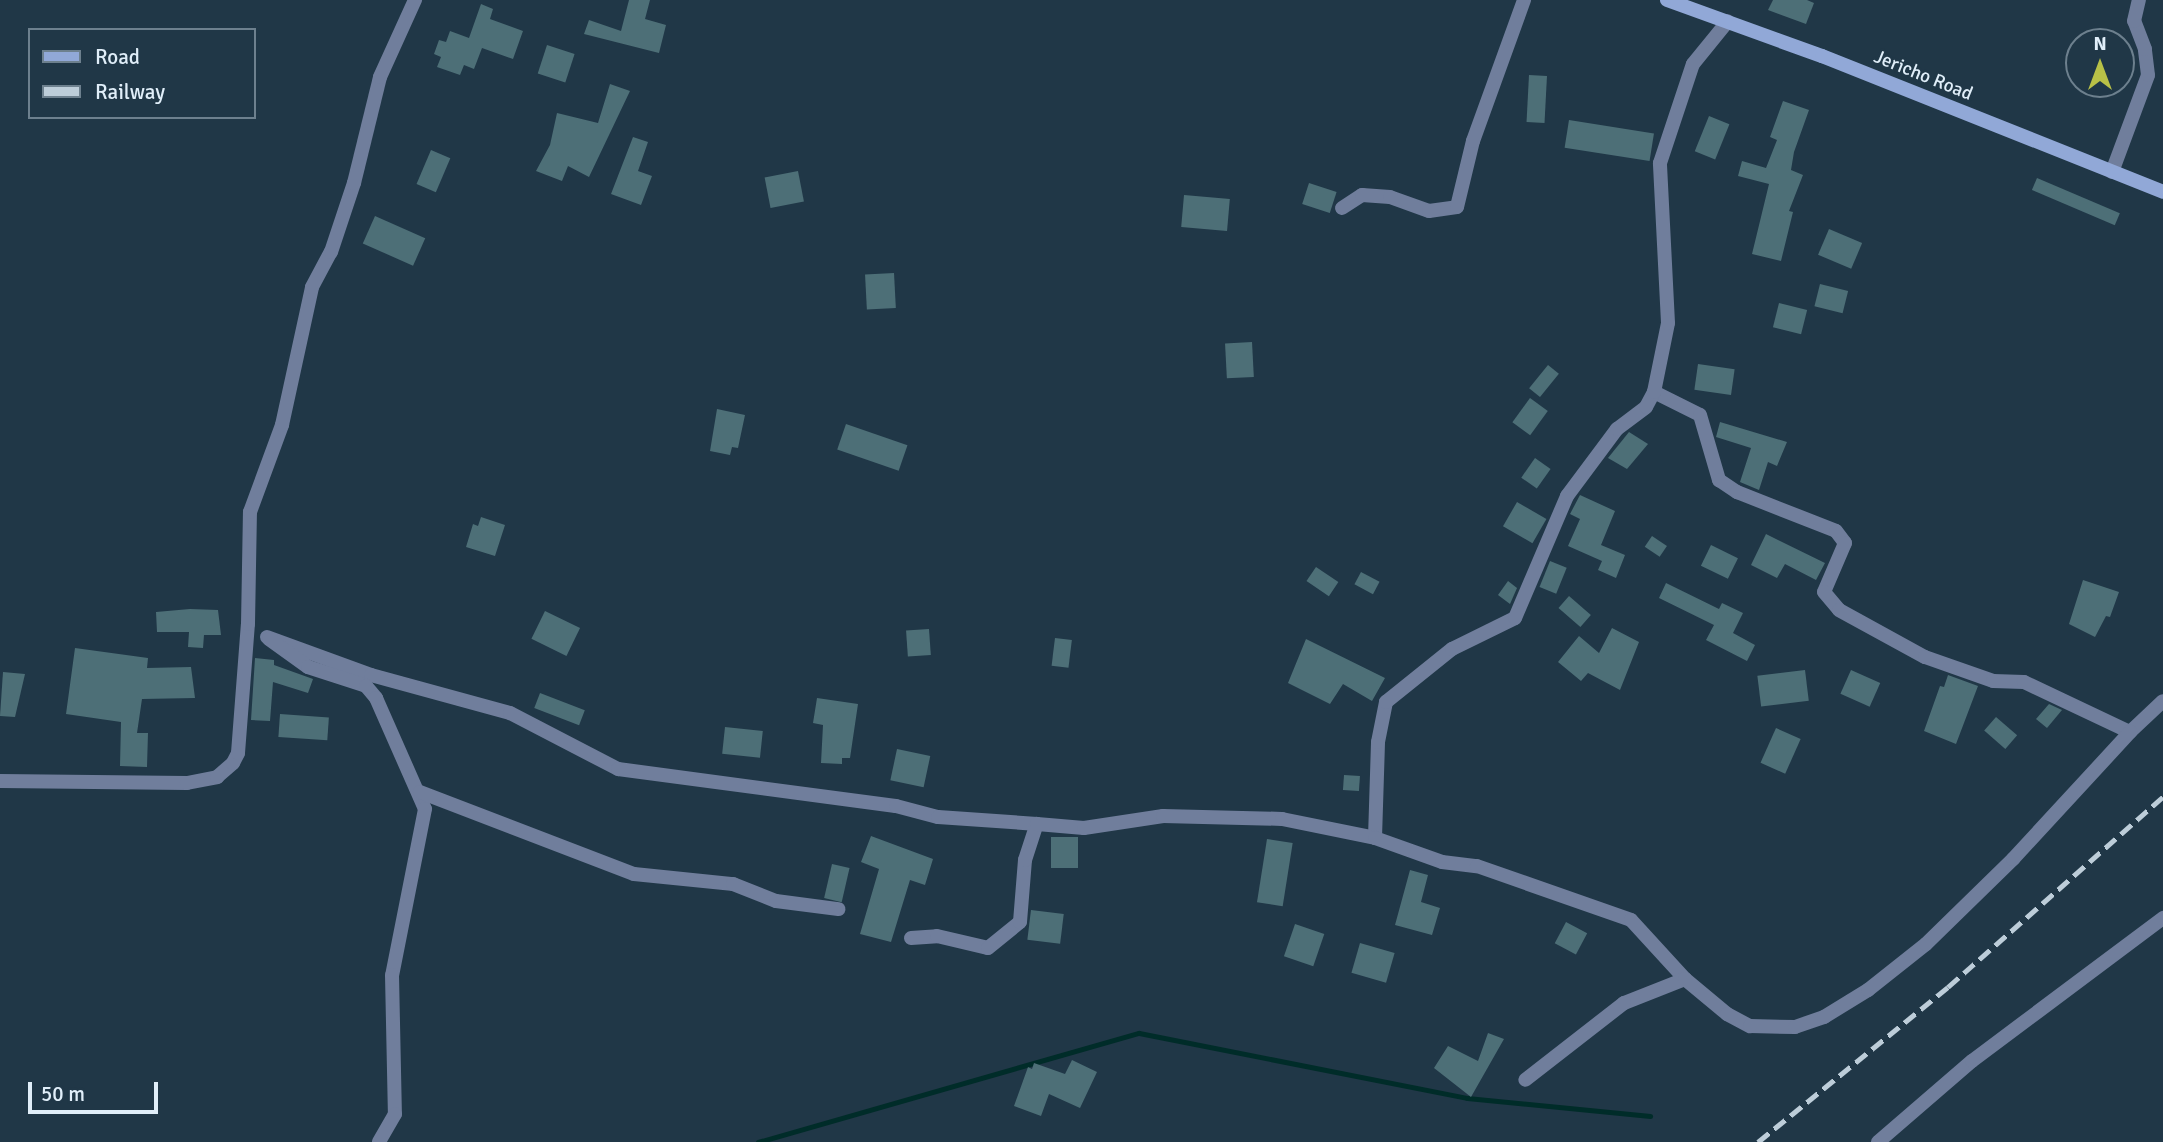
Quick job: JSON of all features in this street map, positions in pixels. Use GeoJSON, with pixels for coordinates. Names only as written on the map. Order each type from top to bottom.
{"type":"FeatureCollection","features":[{"type":"Feature","properties":{"kind":"street"},"geometry":{"type":"LineString","coordinates":[[0,781],[187,783],[217,777],[238,753],[248,624],[250,512],[282,425],[312,287],[331,252],[350,194],[380,77],[415,0]]}},
{"type":"Feature","properties":{"kind":"street"},"geometry":{"type":"LineString","coordinates":[[1342,208],[1362,195],[1390,197],[1429,211],[1457,206],[1473,141],[1524,0]]}},
{"type":"Feature","properties":{"kind":"street","name":"Jericho Road"},"geometry":{"type":"LineString","coordinates":[[1667,0],[1728,21],[2163,192]]}},
{"type":"Feature","properties":{"kind":"street"},"geometry":{"type":"LineString","coordinates":[[2112,172],[2148,75],[2145,49],[2134,21],[2139,0]]}},
{"type":"Feature","properties":{"kind":"street"},"geometry":{"type":"LineString","coordinates":[[1375,838],[1378,742],[1386,702],[1452,649],[1515,618],[1567,496],[1616,429],[1646,407],[1654,392],[1668,323],[1660,163],[1693,64],[1728,21]]}},
{"type":"Feature","properties":{"kind":"street"},"geometry":{"type":"LineString","coordinates":[[1654,392],[1700,415],[1719,480],[1737,492],[1836,531],[1845,543],[1825,592],[1839,610],[1925,657],[1993,681],[2024,682],[2130,732]]}},
{"type":"Feature","properties":{"kind":"street"},"geometry":{"type":"LineString","coordinates":[[248,624],[308,667],[366,686],[376,698],[420,792],[425,827],[398,939],[391,997],[395,1114],[379,1142]]}},
{"type":"Feature","properties":{"kind":"street"},"geometry":{"type":"LineString","coordinates":[[267,637],[371,675],[510,713],[618,769],[885,804],[938,817],[1084,828],[1163,816],[1282,819],[1375,838],[1442,862],[1477,866],[1631,920],[1685,979],[1727,1014],[1749,1026],[1795,1027],[1824,1017],[1868,990],[1926,944],[2014,859],[2130,732],[2163,701]]}},
{"type":"Feature","properties":{"kind":"street"},"geometry":{"type":"LineString","coordinates":[[420,792],[634,874],[733,884],[776,901],[838,909]]}},
{"type":"Feature","properties":{"kind":"street"},"geometry":{"type":"LineString","coordinates":[[911,938],[937,936],[988,948],[1020,922],[1025,860],[1037,824]]}},
{"type":"Feature","properties":{"kind":"street"},"geometry":{"type":"LineString","coordinates":[[1878,1142],[1972,1061],[2163,918]]}},
{"type":"Feature","properties":{"kind":"street"},"geometry":{"type":"LineString","coordinates":[[1525,1080],[1624,1003],[1685,979]]}},
{"type":"Feature","properties":{"kind":"building"},"geometry":{"type":"Polygon","coordinates":[[[629,0],[650,0],[645,19],[666,25],[659,53],[584,34],[589,20],[621,31],[629,0]]]}},
{"type":"Feature","properties":{"kind":"building"},"geometry":{"type":"Polygon","coordinates":[[[1773,0],[1807,0],[1814,3],[1806,24],[1768,10],[1773,0]]]}},
{"type":"Feature","properties":{"kind":"building"},"geometry":{"type":"Polygon","coordinates":[[[481,4],[493,9],[490,19],[523,31],[513,59],[482,48],[474,69],[464,65],[460,75],[437,67],[441,57],[434,54],[439,40],[446,42],[450,31],[469,38],[481,4]]]}},
{"type":"Feature","properties":{"kind":"building"},"geometry":{"type":"Polygon","coordinates":[[[547,45],[575,54],[565,82],[538,74],[547,45]]]}},
{"type":"Feature","properties":{"kind":"building"},"geometry":{"type":"Polygon","coordinates":[[[1529,75],[1547,76],[1545,123],[1527,122],[1529,75]]]}},
{"type":"Feature","properties":{"kind":"building"},"geometry":{"type":"Polygon","coordinates":[[[610,84],[630,91],[589,177],[568,166],[562,181],[536,171],[550,145],[557,113],[598,123],[610,84]]]}},
{"type":"Feature","properties":{"kind":"building"},"geometry":{"type":"Polygon","coordinates":[[[1783,101],[1809,110],[1794,152],[1791,170],[1803,175],[1789,211],[1793,212],[1781,261],[1752,254],[1769,184],[1738,176],[1742,161],[1766,168],[1777,140],[1770,137],[1783,101]]]}},
{"type":"Feature","properties":{"kind":"building"},"geometry":{"type":"Polygon","coordinates":[[[1709,116],[1729,124],[1715,159],[1695,151],[1709,116]]]}},
{"type":"Feature","properties":{"kind":"building"},"geometry":{"type":"Polygon","coordinates":[[[1569,120],[1654,133],[1650,161],[1565,148],[1569,120]]]}},
{"type":"Feature","properties":{"kind":"building"},"geometry":{"type":"Polygon","coordinates":[[[633,137],[648,142],[638,171],[652,176],[641,205],[611,194],[633,137]]]}},
{"type":"Feature","properties":{"kind":"building"},"geometry":{"type":"Polygon","coordinates":[[[431,150],[450,158],[436,192],[417,184],[431,150]]]}},
{"type":"Feature","properties":{"kind":"building"},"geometry":{"type":"Polygon","coordinates":[[[798,171],[804,201],[771,208],[765,177],[798,171]]]}},
{"type":"Feature","properties":{"kind":"building"},"geometry":{"type":"Polygon","coordinates":[[[2037,178],[2120,213],[2115,225],[2032,190],[2037,178]]]}},
{"type":"Feature","properties":{"kind":"building"},"geometry":{"type":"Polygon","coordinates":[[[1309,183],[1337,192],[1330,213],[1302,204],[1309,183]]]}},
{"type":"Feature","properties":{"kind":"building"},"geometry":{"type":"Polygon","coordinates":[[[1184,195],[1230,199],[1227,231],[1181,227],[1184,195]]]}},
{"type":"Feature","properties":{"kind":"building"},"geometry":{"type":"Polygon","coordinates":[[[375,216],[425,238],[413,266],[363,243],[375,216]]]}},
{"type":"Feature","properties":{"kind":"building"},"geometry":{"type":"Polygon","coordinates":[[[1829,229],[1862,243],[1851,269],[1818,255],[1829,229]]]}},
{"type":"Feature","properties":{"kind":"building"},"geometry":{"type":"Polygon","coordinates":[[[894,273],[896,308],[867,309],[865,275],[894,273]]]}},
{"type":"Feature","properties":{"kind":"building"},"geometry":{"type":"Polygon","coordinates":[[[1820,284],[1848,291],[1843,313],[1814,306],[1820,284]]]}},
{"type":"Feature","properties":{"kind":"building"},"geometry":{"type":"Polygon","coordinates":[[[1779,303],[1807,310],[1801,334],[1773,327],[1779,303]]]}},
{"type":"Feature","properties":{"kind":"building"},"geometry":{"type":"Polygon","coordinates":[[[1252,342],[1254,377],[1227,378],[1225,343],[1252,342]]]}},
{"type":"Feature","properties":{"kind":"building"},"geometry":{"type":"Polygon","coordinates":[[[1698,364],[1735,369],[1731,395],[1694,390],[1698,364]]]}},
{"type":"Feature","properties":{"kind":"building"},"geometry":{"type":"Polygon","coordinates":[[[1548,365],[1559,374],[1540,397],[1529,388],[1548,365]]]}},
{"type":"Feature","properties":{"kind":"building"},"geometry":{"type":"Polygon","coordinates":[[[1530,398],[1548,411],[1530,435],[1512,422],[1530,398]]]}},
{"type":"Feature","properties":{"kind":"building"},"geometry":{"type":"Polygon","coordinates":[[[717,409],[745,415],[738,448],[732,447],[730,455],[710,451],[717,409]]]}},
{"type":"Feature","properties":{"kind":"building"},"geometry":{"type":"Polygon","coordinates":[[[1720,422],[1787,442],[1777,466],[1768,462],[1759,490],[1740,482],[1751,448],[1716,437],[1720,422]]]}},
{"type":"Feature","properties":{"kind":"building"},"geometry":{"type":"Polygon","coordinates":[[[846,424],[907,445],[899,471],[837,450],[846,424]]]}},
{"type":"Feature","properties":{"kind":"building"},"geometry":{"type":"Polygon","coordinates":[[[1629,432],[1648,444],[1627,469],[1608,458],[1629,432]]]}},
{"type":"Feature","properties":{"kind":"building"},"geometry":{"type":"Polygon","coordinates":[[[1535,458],[1551,469],[1537,489],[1521,478],[1535,458]]]}},
{"type":"Feature","properties":{"kind":"building"},"geometry":{"type":"Polygon","coordinates":[[[1580,495],[1615,511],[1601,545],[1625,555],[1616,578],[1598,570],[1602,561],[1568,546],[1580,519],[1570,514],[1580,495]]]}},
{"type":"Feature","properties":{"kind":"building"},"geometry":{"type":"Polygon","coordinates":[[[1517,502],[1546,519],[1532,543],[1503,526],[1517,502]]]}},
{"type":"Feature","properties":{"kind":"building"},"geometry":{"type":"Polygon","coordinates":[[[481,517],[505,525],[495,556],[466,547],[473,524],[478,526],[481,517]]]}},
{"type":"Feature","properties":{"kind":"building"},"geometry":{"type":"Polygon","coordinates":[[[1766,534],[1825,563],[1816,580],[1785,564],[1777,578],[1751,565],[1766,534]]]}},
{"type":"Feature","properties":{"kind":"building"},"geometry":{"type":"Polygon","coordinates":[[[1652,536],[1667,546],[1660,557],[1645,547],[1652,536]]]}},
{"type":"Feature","properties":{"kind":"building"},"geometry":{"type":"Polygon","coordinates":[[[1711,545],[1738,558],[1728,579],[1701,566],[1711,545]]]}},
{"type":"Feature","properties":{"kind":"building"},"geometry":{"type":"Polygon","coordinates":[[[1550,561],[1567,568],[1556,594],[1540,587],[1550,561]]]}},
{"type":"Feature","properties":{"kind":"building"},"geometry":{"type":"Polygon","coordinates":[[[1316,567],[1338,582],[1329,596],[1306,581],[1316,567]]]}},
{"type":"Feature","properties":{"kind":"building"},"geometry":{"type":"Polygon","coordinates":[[[1361,572],[1380,582],[1373,594],[1354,584],[1361,572]]]}},
{"type":"Feature","properties":{"kind":"building"},"geometry":{"type":"Polygon","coordinates":[[[2083,580],[2119,592],[2110,617],[2106,616],[2095,637],[2069,624],[2083,580]]]}},
{"type":"Feature","properties":{"kind":"building"},"geometry":{"type":"Polygon","coordinates":[[[1508,581],[1517,588],[1510,604],[1498,595],[1508,581]]]}},
{"type":"Feature","properties":{"kind":"building"},"geometry":{"type":"Polygon","coordinates":[[[1666,583],[1719,609],[1722,603],[1743,613],[1733,633],[1755,645],[1747,661],[1706,640],[1714,625],[1659,598],[1666,583]]]}},
{"type":"Feature","properties":{"kind":"building"},"geometry":{"type":"Polygon","coordinates":[[[1569,596],[1591,615],[1580,627],[1559,608],[1569,596]]]}},
{"type":"Feature","properties":{"kind":"building"},"geometry":{"type":"Polygon","coordinates":[[[218,610],[221,635],[204,635],[203,648],[188,647],[189,632],[157,632],[156,612],[218,610]]]}},
{"type":"Feature","properties":{"kind":"building"},"geometry":{"type":"Polygon","coordinates":[[[545,611],[580,628],[566,656],[531,639],[545,611]]]}},
{"type":"Feature","properties":{"kind":"building"},"geometry":{"type":"Polygon","coordinates":[[[1612,628],[1639,642],[1620,690],[1588,673],[1581,681],[1558,662],[1579,636],[1599,653],[1612,628]]]}},
{"type":"Feature","properties":{"kind":"building"},"geometry":{"type":"Polygon","coordinates":[[[929,629],[931,655],[908,657],[906,631],[929,629]]]}},
{"type":"Feature","properties":{"kind":"building"},"geometry":{"type":"Polygon","coordinates":[[[1055,638],[1072,640],[1068,668],[1052,666],[1055,638]]]}},
{"type":"Feature","properties":{"kind":"building"},"geometry":{"type":"Polygon","coordinates":[[[1306,639],[1385,678],[1372,701],[1343,684],[1330,704],[1288,683],[1306,639]]]}},
{"type":"Feature","properties":{"kind":"building"},"geometry":{"type":"Polygon","coordinates":[[[75,648],[148,658],[147,668],[191,667],[195,698],[142,699],[137,733],[148,733],[147,767],[120,766],[121,722],[66,714],[75,648]]]}},
{"type":"Feature","properties":{"kind":"building"},"geometry":{"type":"Polygon","coordinates":[[[255,658],[274,660],[274,665],[313,679],[308,693],[273,682],[270,721],[251,720],[255,658]]]}},
{"type":"Feature","properties":{"kind":"building"},"geometry":{"type":"Polygon","coordinates":[[[1805,670],[1809,701],[1761,707],[1757,676],[1805,670]]]}},
{"type":"Feature","properties":{"kind":"building"},"geometry":{"type":"Polygon","coordinates":[[[1851,670],[1880,683],[1870,707],[1840,694],[1851,670]]]}},
{"type":"Feature","properties":{"kind":"building"},"geometry":{"type":"Polygon","coordinates":[[[3,672],[25,674],[15,717],[0,716],[3,672]]]}},
{"type":"Feature","properties":{"kind":"building"},"geometry":{"type":"Polygon","coordinates":[[[1948,675],[1978,686],[1956,744],[1924,731],[1940,686],[1944,687],[1948,675]]]}},
{"type":"Feature","properties":{"kind":"building"},"geometry":{"type":"Polygon","coordinates":[[[540,693],[585,710],[579,725],[534,708],[540,693]]]}},
{"type":"Feature","properties":{"kind":"building"},"geometry":{"type":"Polygon","coordinates":[[[817,698],[858,704],[850,758],[842,758],[842,764],[821,763],[823,725],[813,723],[817,698]]]}},
{"type":"Feature","properties":{"kind":"building"},"geometry":{"type":"Polygon","coordinates":[[[2049,704],[2062,710],[2047,728],[2036,719],[2049,704]]]}},
{"type":"Feature","properties":{"kind":"building"},"geometry":{"type":"Polygon","coordinates":[[[280,714],[329,717],[327,740],[278,737],[280,714]]]}},
{"type":"Feature","properties":{"kind":"building"},"geometry":{"type":"Polygon","coordinates":[[[1996,717],[2017,735],[2005,749],[1984,731],[1996,717]]]}},
{"type":"Feature","properties":{"kind":"building"},"geometry":{"type":"Polygon","coordinates":[[[725,727],[763,731],[760,758],[722,754],[725,727]]]}},
{"type":"Feature","properties":{"kind":"building"},"geometry":{"type":"Polygon","coordinates":[[[1776,728],[1801,739],[1785,774],[1761,763],[1776,728]]]}},
{"type":"Feature","properties":{"kind":"building"},"geometry":{"type":"Polygon","coordinates":[[[897,749],[930,756],[924,787],[890,780],[897,749]]]}},
{"type":"Feature","properties":{"kind":"building"},"geometry":{"type":"Polygon","coordinates":[[[1344,775],[1360,776],[1359,791],[1343,790],[1344,775]]]}},
{"type":"Feature","properties":{"kind":"building"},"geometry":{"type":"Polygon","coordinates":[[[871,836],[933,859],[925,885],[910,880],[891,942],[860,934],[879,869],[861,862],[871,836]]]}},
{"type":"Feature","properties":{"kind":"building"},"geometry":{"type":"Polygon","coordinates":[[[1051,837],[1078,837],[1078,868],[1051,868],[1051,837]]]}},
{"type":"Feature","properties":{"kind":"building"},"geometry":{"type":"Polygon","coordinates":[[[1267,839],[1293,843],[1283,906],[1257,902],[1267,839]]]}},
{"type":"Feature","properties":{"kind":"building"},"geometry":{"type":"Polygon","coordinates":[[[832,864],[850,868],[842,902],[824,898],[832,864]]]}},
{"type":"Feature","properties":{"kind":"building"},"geometry":{"type":"Polygon","coordinates":[[[1410,870],[1428,875],[1421,902],[1440,908],[1432,935],[1395,925],[1410,870]]]}},
{"type":"Feature","properties":{"kind":"building"},"geometry":{"type":"Polygon","coordinates":[[[1031,910],[1064,914],[1060,944],[1027,940],[1031,910]]]}},
{"type":"Feature","properties":{"kind":"building"},"geometry":{"type":"Polygon","coordinates":[[[1566,922],[1587,933],[1576,954],[1555,943],[1566,922]]]}},
{"type":"Feature","properties":{"kind":"building"},"geometry":{"type":"Polygon","coordinates":[[[1295,924],[1324,934],[1313,966],[1284,956],[1295,924]]]}},
{"type":"Feature","properties":{"kind":"building"},"geometry":{"type":"Polygon","coordinates":[[[1360,943],[1395,953],[1386,983],[1351,973],[1360,943]]]}},
{"type":"Feature","properties":{"kind":"building"},"geometry":{"type":"Polygon","coordinates":[[[1488,1033],[1504,1039],[1471,1097],[1434,1068],[1448,1046],[1478,1061],[1488,1033]]]}},
{"type":"Feature","properties":{"kind":"building"},"geometry":{"type":"Polygon","coordinates":[[[1072,1060],[1097,1072],[1080,1108],[1049,1094],[1041,1116],[1014,1106],[1028,1067],[1032,1069],[1034,1063],[1065,1074],[1072,1060]]]}},
{"type":"Feature","properties":{"kind":"waterway"},"geometry":{"type":"LineString","coordinates":[[758,1142],[1139,1033],[1467,1098],[1650,1116]]}},
{"type":"Feature","properties":{"kind":"railway"},"geometry":{"type":"LineString","coordinates":[[1758,1142],[1948,987],[2163,797]]}}]}
